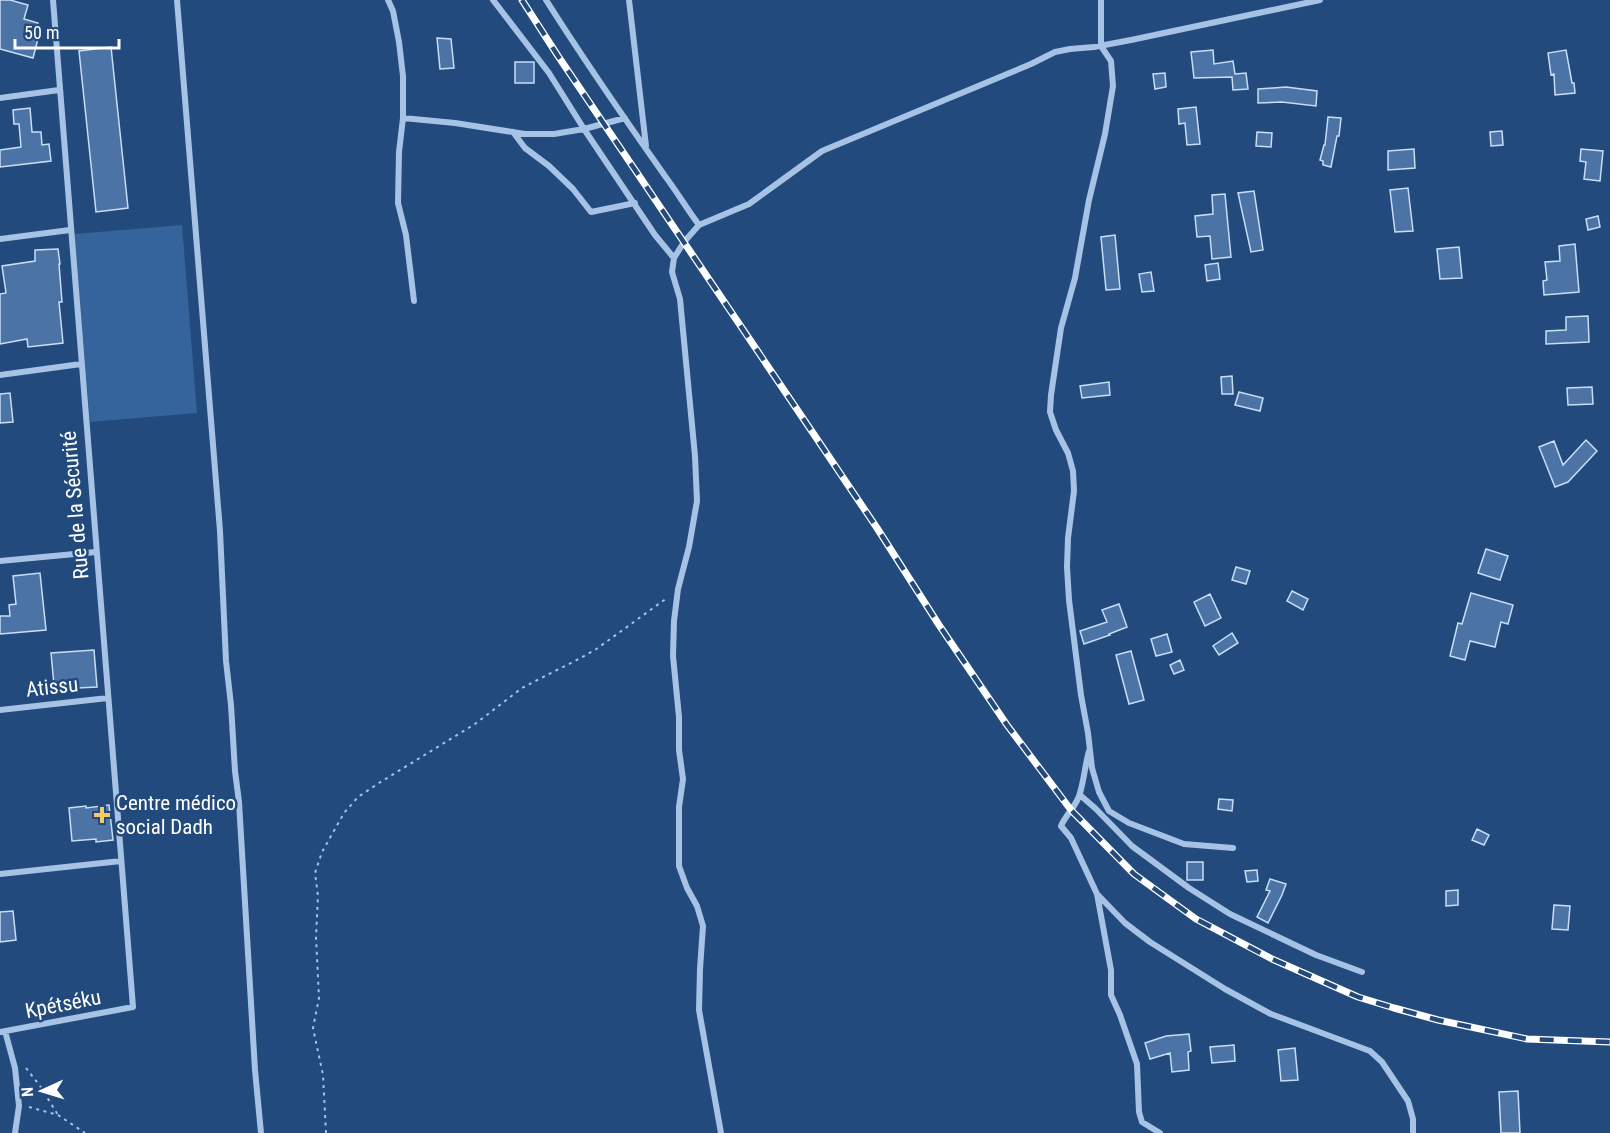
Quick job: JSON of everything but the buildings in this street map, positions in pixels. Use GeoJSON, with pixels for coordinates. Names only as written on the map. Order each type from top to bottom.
{"type":"FeatureCollection","features":[{"type":"Feature","properties":{"kind":"street","name":"Rue de la Sécurité"},"geometry":{"type":"LineString","coordinates":[[52,0],[133,1007]]}},
{"type":"Feature","properties":{"kind":"street"},"geometry":{"type":"LineString","coordinates":[[177,0],[220,531],[226,661],[239,802],[255,1070],[261,1133]]}},
{"type":"Feature","properties":{"kind":"street"},"geometry":{"type":"LineString","coordinates":[[388,0],[393,10],[403,76],[398,204],[406,235],[414,301]]}},
{"type":"Feature","properties":{"kind":"street"},"geometry":{"type":"LineString","coordinates":[[494,0],[549,73],[655,235],[674,258]]}},
{"type":"Feature","properties":{"kind":"street"},"geometry":{"type":"LineString","coordinates":[[546,0],[588,66],[699,225]]}},
{"type":"Feature","properties":{"kind":"street"},"geometry":{"type":"LineString","coordinates":[[629,0],[646,150]]}},
{"type":"Feature","properties":{"kind":"street"},"geometry":{"type":"LineString","coordinates":[[1101,0],[1101,46],[1111,61],[1113,86],[1075,278],[1061,327],[1050,412],[1068,453],[1073,471],[1074,490],[1067,567],[1069,600],[1092,768],[1099,792],[1109,811],[1129,823],[1184,844],[1233,848]]}},
{"type":"Feature","properties":{"kind":"street"},"geometry":{"type":"LineString","coordinates":[[722,1133],[699,1010],[703,926],[697,906],[679,866],[679,807],[682,779],[673,656],[674,621],[678,589],[689,547],[697,501],[680,298],[672,272],[674,258],[699,225],[749,204],[822,151],[1055,52],[1101,46],[1320,0]]}},
{"type":"Feature","properties":{"kind":"street"},"geometry":{"type":"LineString","coordinates":[[0,98],[59,90]]}},
{"type":"Feature","properties":{"kind":"street"},"geometry":{"type":"LineString","coordinates":[[403,118],[455,123],[525,134],[554,134],[625,118]]}},
{"type":"Feature","properties":{"kind":"street"},"geometry":{"type":"LineString","coordinates":[[513,132],[525,148],[549,166],[573,189],[591,212],[635,203]]}},
{"type":"Feature","properties":{"kind":"street"},"geometry":{"type":"LineString","coordinates":[[0,239],[70,230]]}},
{"type":"Feature","properties":{"kind":"street"},"geometry":{"type":"LineString","coordinates":[[0,375],[81,364]]}},
{"type":"Feature","properties":{"kind":"street"},"geometry":{"type":"LineString","coordinates":[[0,561],[96,552]]}},
{"type":"Feature","properties":{"kind":"street","name":"Atissu"},"geometry":{"type":"LineString","coordinates":[[0,710],[108,698]]}},
{"type":"Feature","properties":{"kind":"street"},"geometry":{"type":"LineString","coordinates":[[1090,748],[1080,795],[1065,816],[1061,826],[1071,838],[1097,894],[1112,970],[1111,996],[1137,1064],[1139,1112],[1142,1122],[1160,1133]]}},
{"type":"Feature","properties":{"kind":"street"},"geometry":{"type":"LineString","coordinates":[[1080,795],[1132,846],[1230,914],[1316,955],[1362,972]]}},
{"type":"Feature","properties":{"kind":"street"},"geometry":{"type":"LineString","coordinates":[[0,874],[121,861]]}},
{"type":"Feature","properties":{"kind":"street"},"geometry":{"type":"LineString","coordinates":[[1097,894],[1125,923],[1150,942],[1225,989],[1270,1014],[1370,1051],[1382,1062],[1408,1101],[1413,1119],[1413,1133]]}},
{"type":"Feature","properties":{"kind":"street","name":"Kpétséku"},"geometry":{"type":"LineString","coordinates":[[3,1031],[133,1007]]}},
{"type":"Feature","properties":{"kind":"street"},"geometry":{"type":"LineString","coordinates":[[3,1031],[15,1068],[19,1106],[15,1133]]}},
{"type":"Feature","properties":{"kind":"path"},"geometry":{"type":"LineString","coordinates":[[326,1133],[323,1075],[314,1028],[319,998],[316,937],[318,896],[315,873],[322,852],[344,813],[358,797],[475,724],[522,688],[595,650],[678,589]]}},
{"type":"Feature","properties":{"kind":"path"},"geometry":{"type":"LineString","coordinates":[[25,1068],[40,1086],[58,1115]]}},
{"type":"Feature","properties":{"kind":"path"},"geometry":{"type":"LineString","coordinates":[[19,1106],[58,1115],[85,1133]]}},
{"type":"Feature","properties":{"kind":"shaded area"},"geometry":{"type":"Polygon","coordinates":[[[182,225],[197,413],[90,422],[74,234],[182,225]]]}},
{"type":"Feature","properties":{"kind":"railway"},"geometry":{"type":"LineString","coordinates":[[522,0],[1007,725],[1071,810],[1134,874],[1196,919],[1272,959],[1358,997],[1438,1020],[1527,1039],[1610,1042]]}},
{"type":"Feature","properties":{"kind":"place","name":"Centre médico social Dadh"},"geometry":{"type":"Point","coordinates":[102,815]}}]}
